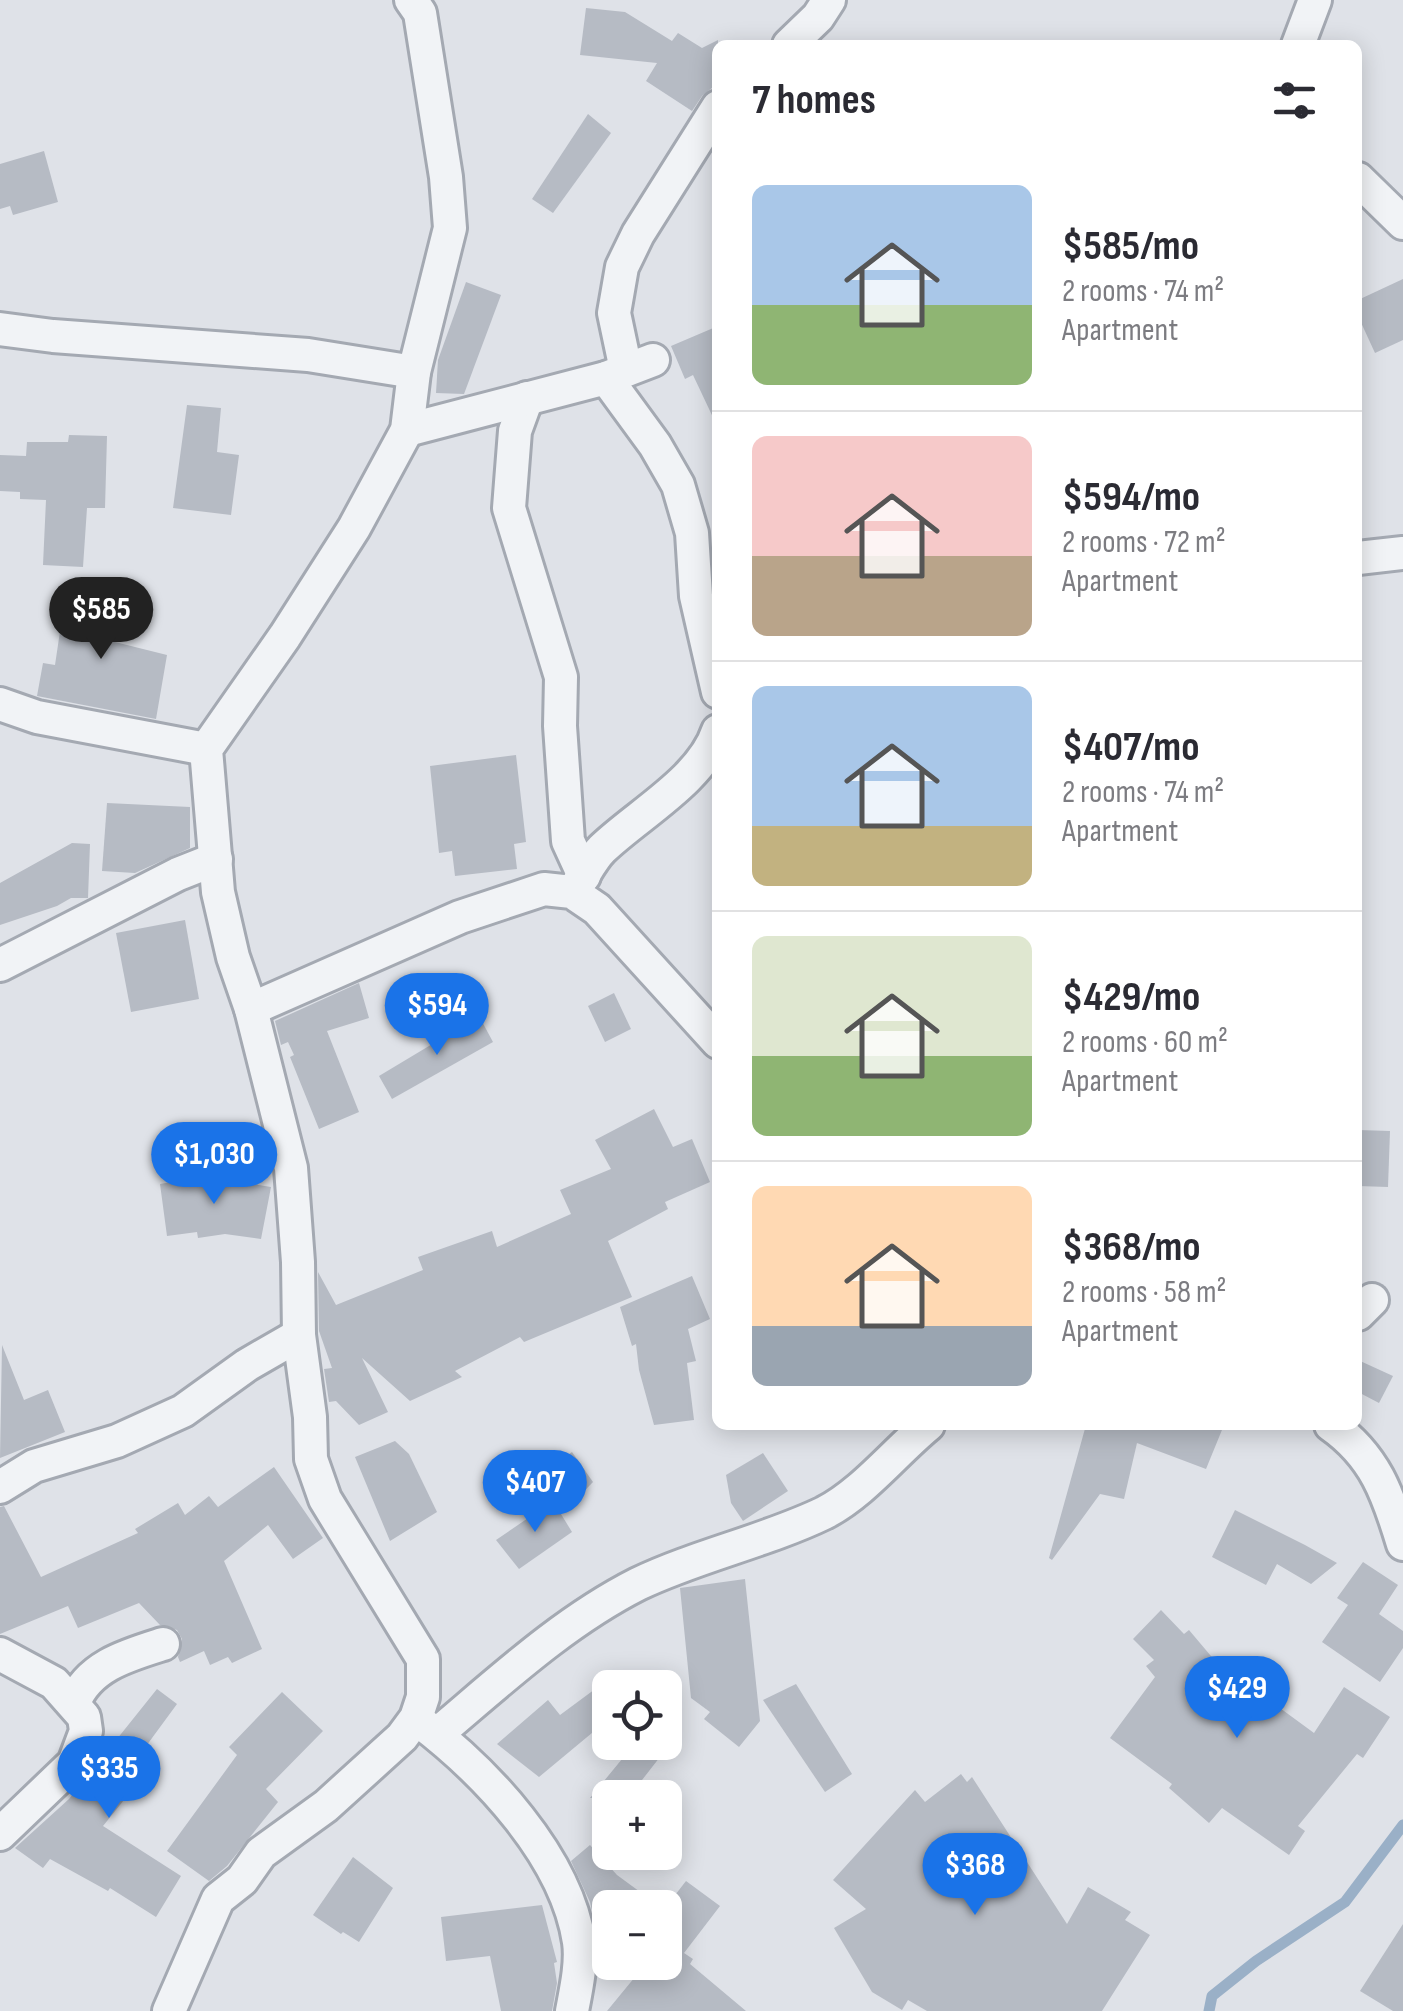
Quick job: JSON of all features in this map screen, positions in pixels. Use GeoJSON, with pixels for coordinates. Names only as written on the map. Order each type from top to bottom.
{"type":"FeatureCollection","features":[{"type":"Feature","properties":{"kind":"street"},"geometry":{"type":"LineString","coordinates":[[795,40],[829,0]]}},
{"type":"Feature","properties":{"kind":"street"},"geometry":{"type":"LineString","coordinates":[[1300,40],[1315,0]]}},
{"type":"Feature","properties":{"kind":"street"},"geometry":{"type":"LineString","coordinates":[[424,4],[450,228],[414,372],[407,430],[354,528],[286,636],[206,749],[218,892],[291,1168],[298,1262],[298,1335],[312,1459],[325,1499],[423,1658],[426,1726],[514,1810],[542,1851],[565,1896],[579,1943],[572,2011]]}},
{"type":"Feature","properties":{"kind":"street"},"geometry":{"type":"LineString","coordinates":[[712,116],[647,218],[622,267],[614,313],[628,369],[655,445],[678,485],[707,596],[712,640]]}},
{"type":"Feature","properties":{"kind":"street"},"geometry":{"type":"LineString","coordinates":[[1362,182],[1403,223]]}},
{"type":"Feature","properties":{"kind":"street"},"geometry":{"type":"LineString","coordinates":[[0,328],[52,336],[308,354],[414,372]]}},
{"type":"Feature","properties":{"kind":"street"},"geometry":{"type":"LineString","coordinates":[[407,430],[628,369]]}},
{"type":"Feature","properties":{"kind":"street"},"geometry":{"type":"LineString","coordinates":[[526,398],[515,431],[508,508],[560,677],[568,841],[578,884],[712,1035]]}},
{"type":"Feature","properties":{"kind":"street"},"geometry":{"type":"LineString","coordinates":[[1362,558],[1403,553]]}},
{"type":"Feature","properties":{"kind":"street"},"geometry":{"type":"LineString","coordinates":[[0,704],[37,717],[206,749]]}},
{"type":"Feature","properties":{"kind":"street"},"geometry":{"type":"LineString","coordinates":[[251,1009],[460,917],[544,889],[578,884],[598,853],[686,776],[712,746]]}},
{"type":"Feature","properties":{"kind":"street"},"geometry":{"type":"LineString","coordinates":[[0,965],[178,874],[216,859]]}},
{"type":"Feature","properties":{"kind":"street"},"geometry":{"type":"LineString","coordinates":[[0,1487],[34,1466],[116,1440],[183,1411],[247,1365],[298,1335]]}},
{"type":"Feature","properties":{"kind":"street"},"geometry":{"type":"LineString","coordinates":[[169,2011],[218,1899],[242,1880],[261,1853],[326,1806],[402,1737],[426,1726],[551,1639],[639,1584],[823,1513],[856,1493],[922,1430]]}},
{"type":"Feature","properties":{"kind":"street"},"geometry":{"type":"LineString","coordinates":[[1337,1430],[1370,1459],[1393,1509],[1403,1544]]}},
{"type":"Feature","properties":{"kind":"street"},"geometry":{"type":"LineString","coordinates":[[74,1702],[82,1683],[107,1666],[163,1644]]}},
{"type":"Feature","properties":{"kind":"street"},"geometry":{"type":"LineString","coordinates":[[0,1654],[54,1683],[74,1702],[84,1717],[86,1731],[74,1763],[0,1834]]}},
{"type":"Feature","properties":{"kind":"building"},"geometry":{"type":"Polygon","coordinates":[[[586,8],[625,12],[672,41],[678,33],[702,48],[712,43],[712,88],[692,111],[646,81],[657,63],[580,55],[586,8]]]}},
{"type":"Feature","properties":{"kind":"building"},"geometry":{"type":"Polygon","coordinates":[[[588,114],[611,133],[553,213],[532,199],[588,114]]]}},
{"type":"Feature","properties":{"kind":"building"},"geometry":{"type":"Polygon","coordinates":[[[44,151],[58,202],[13,215],[10,206],[0,209],[0,164],[44,151]]]}},
{"type":"Feature","properties":{"kind":"building"},"geometry":{"type":"Polygon","coordinates":[[[1403,279],[1403,340],[1375,353],[1362,325],[1362,298],[1403,279]]]}},
{"type":"Feature","properties":{"kind":"building"},"geometry":{"type":"Polygon","coordinates":[[[466,282],[501,295],[464,394],[436,393],[438,360],[466,282]]]}},
{"type":"Feature","properties":{"kind":"building"},"geometry":{"type":"Polygon","coordinates":[[[712,329],[712,415],[693,375],[685,379],[671,346],[712,329]]]}},
{"type":"Feature","properties":{"kind":"building"},"geometry":{"type":"Polygon","coordinates":[[[187,405],[221,408],[217,452],[239,455],[231,515],[173,508],[187,405]]]}},
{"type":"Feature","properties":{"kind":"building"},"geometry":{"type":"Polygon","coordinates":[[[69,435],[107,436],[105,508],[87,508],[83,567],[43,565],[46,500],[20,499],[20,492],[0,491],[0,455],[26,456],[27,442],[68,442],[69,435]]]}},
{"type":"Feature","properties":{"kind":"building"},"geometry":{"type":"Polygon","coordinates":[[[66,591],[116,596],[111,641],[167,655],[156,719],[37,696],[43,663],[55,665],[66,591]]]}},
{"type":"Feature","properties":{"kind":"building"},"geometry":{"type":"Polygon","coordinates":[[[516,755],[526,842],[514,844],[517,869],[455,876],[452,851],[439,853],[430,766],[516,755]]]}},
{"type":"Feature","properties":{"kind":"building"},"geometry":{"type":"Polygon","coordinates":[[[107,803],[190,807],[190,848],[135,873],[102,871],[107,803]]]}},
{"type":"Feature","properties":{"kind":"building"},"geometry":{"type":"Polygon","coordinates":[[[72,843],[90,844],[88,898],[71,898],[0,925],[0,883],[72,843]]]}},
{"type":"Feature","properties":{"kind":"building"},"geometry":{"type":"Polygon","coordinates":[[[185,920],[199,999],[131,1012],[116,933],[185,920]]]}},
{"type":"Feature","properties":{"kind":"building"},"geometry":{"type":"Polygon","coordinates":[[[359,983],[369,1018],[327,1031],[359,1112],[319,1129],[290,1057],[294,1055],[288,1042],[281,1045],[275,1021],[359,983]]]}},
{"type":"Feature","properties":{"kind":"building"},"geometry":{"type":"Polygon","coordinates":[[[614,993],[631,1029],[605,1042],[588,1006],[614,993]]]}},
{"type":"Feature","properties":{"kind":"building"},"geometry":{"type":"Polygon","coordinates":[[[479,1016],[493,1042],[392,1099],[379,1076],[479,1016]]]}},
{"type":"Feature","properties":{"kind":"building"},"geometry":{"type":"Polygon","coordinates":[[[654,1109],[673,1147],[692,1139],[710,1182],[665,1202],[668,1209],[608,1241],[632,1297],[524,1342],[520,1337],[455,1371],[462,1377],[410,1401],[362,1358],[388,1412],[359,1425],[336,1401],[329,1402],[324,1369],[332,1368],[319,1331],[318,1272],[336,1305],[423,1270],[418,1257],[492,1231],[497,1247],[571,1214],[560,1190],[611,1169],[595,1140],[654,1109]]]}},
{"type":"Feature","properties":{"kind":"building"},"geometry":{"type":"Polygon","coordinates":[[[1362,1130],[1390,1131],[1388,1187],[1362,1186],[1362,1130]]]}},
{"type":"Feature","properties":{"kind":"building"},"geometry":{"type":"Polygon","coordinates":[[[182,1173],[271,1187],[261,1239],[225,1234],[198,1238],[197,1232],[167,1236],[160,1184],[183,1180],[182,1173]]]}},
{"type":"Feature","properties":{"kind":"building"},"geometry":{"type":"Polygon","coordinates":[[[692,1276],[710,1319],[688,1329],[696,1361],[687,1363],[694,1420],[654,1425],[636,1344],[632,1346],[620,1307],[692,1276]]]}},
{"type":"Feature","properties":{"kind":"building"},"geometry":{"type":"Polygon","coordinates":[[[2,1345],[24,1400],[48,1390],[65,1432],[0,1458],[2,1345]]]}},
{"type":"Feature","properties":{"kind":"building"},"geometry":{"type":"Polygon","coordinates":[[[1362,1362],[1393,1376],[1379,1403],[1362,1394],[1362,1362]]]}},
{"type":"Feature","properties":{"kind":"building"},"geometry":{"type":"Polygon","coordinates":[[[1085,1430],[1222,1430],[1206,1469],[1137,1443],[1124,1499],[1100,1494],[1052,1560],[1049,1558],[1085,1430]]]}},
{"type":"Feature","properties":{"kind":"building"},"geometry":{"type":"Polygon","coordinates":[[[395,1441],[409,1454],[437,1512],[390,1541],[355,1457],[395,1441]]]}},
{"type":"Feature","properties":{"kind":"building"},"geometry":{"type":"Polygon","coordinates":[[[572,1452],[593,1482],[564,1512],[540,1476],[572,1452]]]}},
{"type":"Feature","properties":{"kind":"building"},"geometry":{"type":"Polygon","coordinates":[[[763,1453],[788,1491],[743,1521],[731,1503],[726,1475],[763,1453]]]}},
{"type":"Feature","properties":{"kind":"building"},"geometry":{"type":"Polygon","coordinates":[[[274,1467],[323,1538],[293,1559],[268,1525],[224,1561],[262,1649],[232,1663],[228,1657],[210,1665],[204,1651],[180,1662],[182,1639],[177,1630],[160,1625],[139,1603],[78,1628],[68,1606],[0,1634],[0,1507],[4,1506],[41,1577],[138,1533],[135,1529],[178,1503],[185,1515],[209,1496],[218,1507],[274,1467]]]}},
{"type":"Feature","properties":{"kind":"building"},"geometry":{"type":"Polygon","coordinates":[[[553,1501],[572,1532],[519,1569],[496,1540],[553,1501]]]}},
{"type":"Feature","properties":{"kind":"building"},"geometry":{"type":"Polygon","coordinates":[[[1235,1510],[1337,1563],[1311,1584],[1277,1564],[1266,1585],[1212,1557],[1235,1510]]]}},
{"type":"Feature","properties":{"kind":"building"},"geometry":{"type":"Polygon","coordinates":[[[1363,1562],[1398,1585],[1379,1614],[1403,1631],[1403,1648],[1380,1682],[1322,1642],[1348,1605],[1337,1598],[1363,1562]]]}},
{"type":"Feature","properties":{"kind":"building"},"geometry":{"type":"Polygon","coordinates":[[[745,1579],[760,1721],[739,1747],[704,1719],[710,1712],[691,1698],[680,1588],[745,1579]]]}},
{"type":"Feature","properties":{"kind":"building"},"geometry":{"type":"Polygon","coordinates":[[[1161,1610],[1184,1634],[1189,1630],[1216,1662],[1208,1668],[1250,1717],[1265,1697],[1314,1733],[1344,1687],[1390,1717],[1363,1758],[1357,1754],[1298,1826],[1305,1831],[1289,1855],[1222,1808],[1209,1823],[1169,1788],[1172,1784],[1110,1738],[1155,1677],[1146,1666],[1154,1660],[1133,1639],[1161,1610]]]}},
{"type":"Feature","properties":{"kind":"building"},"geometry":{"type":"Polygon","coordinates":[[[796,1684],[852,1774],[825,1792],[763,1700],[796,1684]]]}},
{"type":"Feature","properties":{"kind":"building"},"geometry":{"type":"Polygon","coordinates":[[[157,1689],[177,1704],[141,1753],[153,1764],[103,1826],[181,1876],[156,1917],[110,1888],[108,1891],[50,1859],[43,1868],[15,1848],[69,1799],[157,1689]]]}},
{"type":"Feature","properties":{"kind":"building"},"geometry":{"type":"Polygon","coordinates":[[[592,1691],[592,1733],[539,1777],[497,1744],[548,1700],[560,1715],[592,1691]]]}},
{"type":"Feature","properties":{"kind":"building"},"geometry":{"type":"Polygon","coordinates":[[[282,1692],[323,1731],[266,1789],[278,1802],[227,1866],[209,1881],[167,1851],[237,1755],[229,1747],[282,1692]]]}},
{"type":"Feature","properties":{"kind":"building"},"geometry":{"type":"Polygon","coordinates":[[[621,1760],[658,1760],[642,1780],[605,1780],[621,1760]]]}},
{"type":"Feature","properties":{"kind":"building"},"geometry":{"type":"Polygon","coordinates":[[[961,1774],[967,1782],[972,1777],[1067,1924],[1088,1887],[1131,1912],[1125,1920],[1150,1935],[1102,2011],[927,2011],[908,2000],[902,2010],[872,1992],[834,1928],[866,1909],[833,1880],[915,1790],[925,1802],[961,1774]]]}},
{"type":"Feature","properties":{"kind":"building"},"geometry":{"type":"Polygon","coordinates":[[[590,1845],[592,1870],[612,1870],[637,1890],[592,1890],[592,1910],[571,1861],[590,1845]]]}},
{"type":"Feature","properties":{"kind":"building"},"geometry":{"type":"Polygon","coordinates":[[[353,1857],[393,1888],[359,1942],[313,1915],[353,1857]]]}},
{"type":"Feature","properties":{"kind":"building"},"geometry":{"type":"Polygon","coordinates":[[[686,1881],[720,1906],[684,1953],[693,1959],[690,1964],[746,2011],[607,2011],[632,1980],[682,1980],[679,1890],[686,1881]]]}},
{"type":"Feature","properties":{"kind":"building"},"geometry":{"type":"Polygon","coordinates":[[[542,1905],[557,1962],[552,2011],[501,2011],[490,1956],[446,1961],[441,1917],[542,1905]]]}},
{"type":"Feature","properties":{"kind":"building"},"geometry":{"type":"Polygon","coordinates":[[[1403,1924],[1403,2011],[1393,2011],[1360,1991],[1403,1924]]]}},
{"type":"Feature","properties":{"kind":"waterway"},"geometry":{"type":"LineString","coordinates":[[1209,2011],[1212,1996],[1256,1961],[1345,1902],[1403,1825]]}}]}
